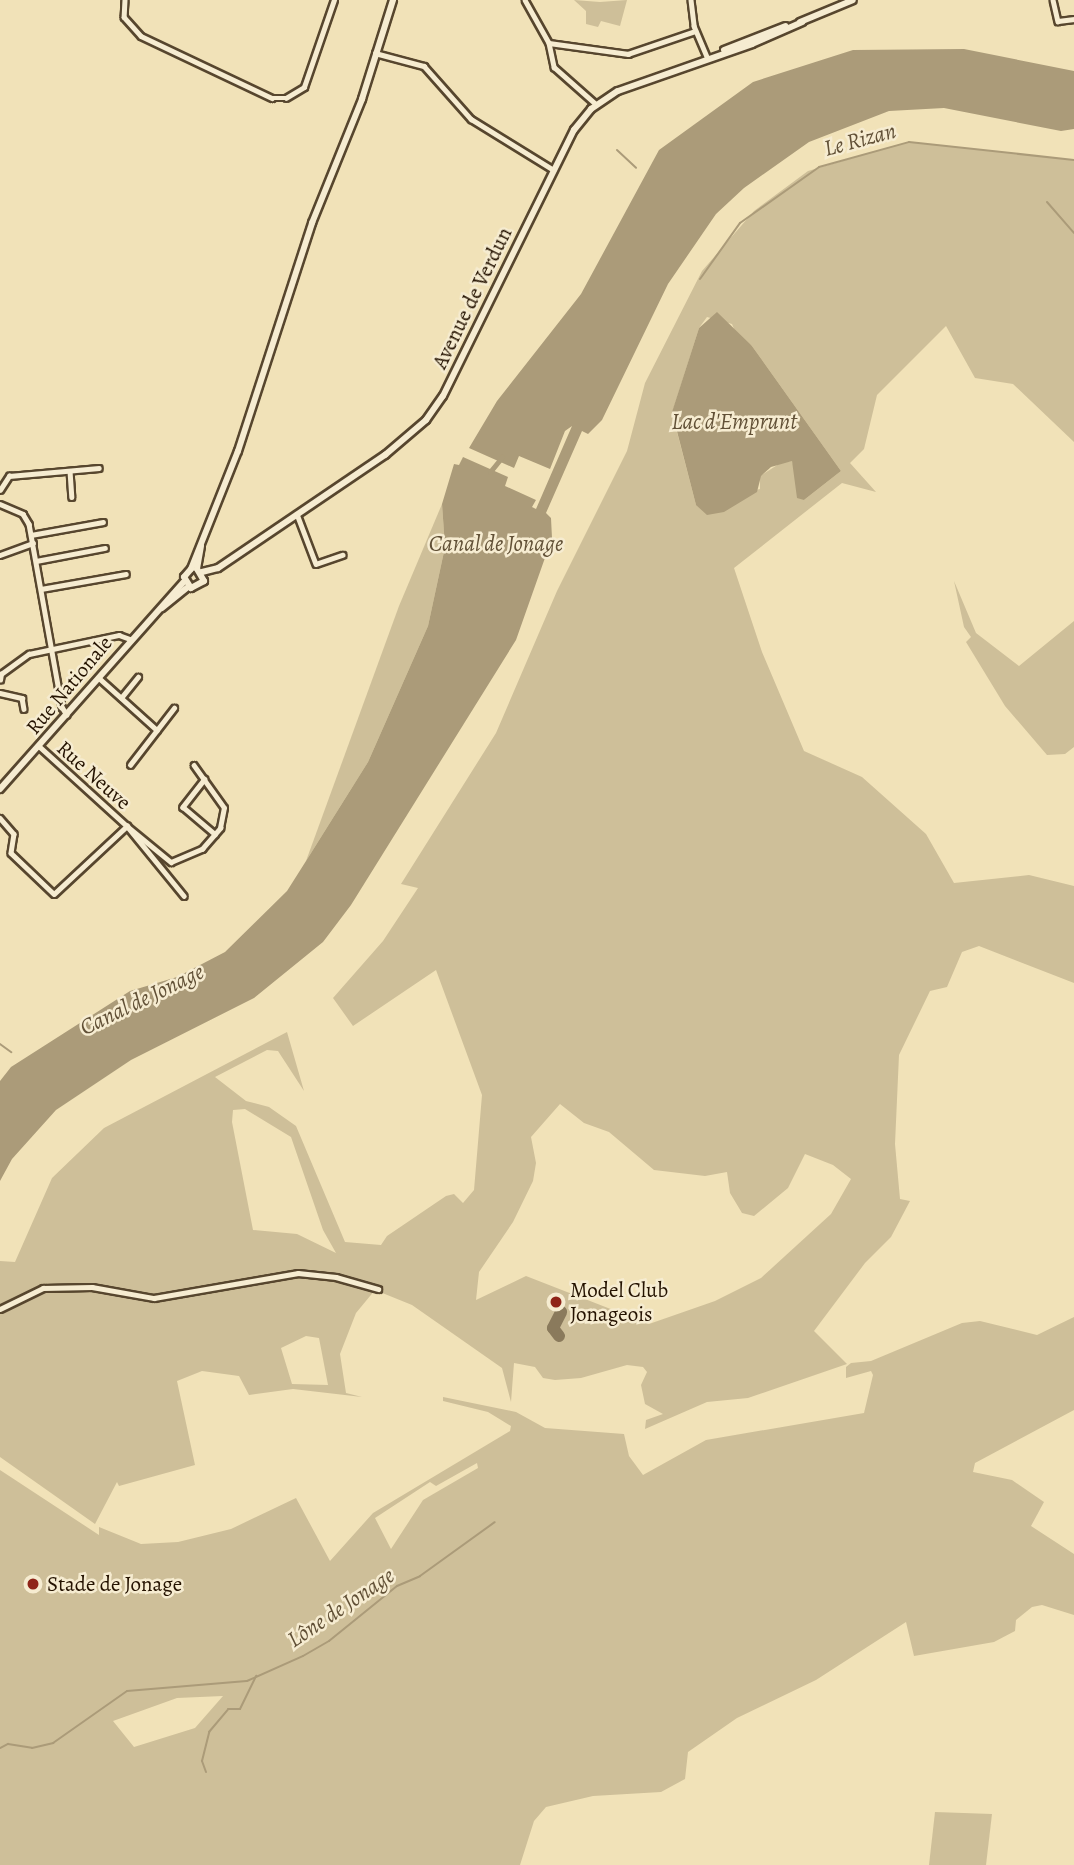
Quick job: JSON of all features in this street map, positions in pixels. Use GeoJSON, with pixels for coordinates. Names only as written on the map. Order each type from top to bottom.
{"type":"FeatureCollection","features":[{"type":"Feature","properties":{"kind":"main road"},"geometry":{"type":"LineString","coordinates":[[186,585],[197,570],[201,546],[238,450],[312,223],[362,99],[393,0]]}},
{"type":"Feature","properties":{"kind":"main road","name":"Avenue de Verdun"},"geometry":{"type":"LineString","coordinates":[[197,570],[212,571],[385,455],[435,409],[574,130],[596,104],[710,56],[752,44],[853,0]]}},
{"type":"Feature","properties":{"kind":"main road","name":"Avenue de Verdun"},"geometry":{"type":"LineString","coordinates":[[186,585],[197,588],[241,550]]}},
{"type":"Feature","properties":{"kind":"main road"},"geometry":{"type":"LineString","coordinates":[[197,570],[204,581]]}},
{"type":"Feature","properties":{"kind":"main road","name":"Rue Nationale"},"geometry":{"type":"LineString","coordinates":[[0,789],[40,747],[135,633],[186,585]]}},
{"type":"Feature","properties":{"kind":"street"},"geometry":{"type":"LineString","coordinates":[[125,0],[124,17],[141,36],[272,98],[286,98],[304,87],[334,0]]}},
{"type":"Feature","properties":{"kind":"street"},"geometry":{"type":"LineString","coordinates":[[526,0],[549,43],[554,67],[596,104]]}},
{"type":"Feature","properties":{"kind":"street"},"geometry":{"type":"LineString","coordinates":[[533,10],[534,0]]}},
{"type":"Feature","properties":{"kind":"street"},"geometry":{"type":"LineString","coordinates":[[691,0],[695,31],[710,56]]}},
{"type":"Feature","properties":{"kind":"street"},"geometry":{"type":"LineString","coordinates":[[1052,0],[1058,21],[1074,19]]}},
{"type":"Feature","properties":{"kind":"street"},"geometry":{"type":"LineString","coordinates":[[549,43],[628,54],[695,31]]}},
{"type":"Feature","properties":{"kind":"street"},"geometry":{"type":"LineString","coordinates":[[375,53],[424,66],[471,119],[554,170]]}},
{"type":"Feature","properties":{"kind":"street"},"geometry":{"type":"LineString","coordinates":[[0,489],[9,476],[99,468]]}},
{"type":"Feature","properties":{"kind":"street"},"geometry":{"type":"LineString","coordinates":[[71,471],[72,497]]}},
{"type":"Feature","properties":{"kind":"street"},"geometry":{"type":"LineString","coordinates":[[0,504],[23,514],[31,535],[62,707],[67,715]]}},
{"type":"Feature","properties":{"kind":"street"},"geometry":{"type":"LineString","coordinates":[[297,514],[316,564],[342,555]]}},
{"type":"Feature","properties":{"kind":"street"},"geometry":{"type":"LineString","coordinates":[[31,535],[103,522]]}},
{"type":"Feature","properties":{"kind":"street"},"geometry":{"type":"LineString","coordinates":[[0,555],[33,543]]}},
{"type":"Feature","properties":{"kind":"street"},"geometry":{"type":"LineString","coordinates":[[36,561],[105,548]]}},
{"type":"Feature","properties":{"kind":"street"},"geometry":{"type":"LineString","coordinates":[[41,589],[126,574]]}},
{"type":"Feature","properties":{"kind":"street"},"geometry":{"type":"LineString","coordinates":[[0,680],[1,674],[29,654],[119,635],[130,639]]}},
{"type":"Feature","properties":{"kind":"street"},"geometry":{"type":"LineString","coordinates":[[121,698],[138,677]]}},
{"type":"Feature","properties":{"kind":"street"},"geometry":{"type":"LineString","coordinates":[[99,678],[157,730]]}},
{"type":"Feature","properties":{"kind":"street"},"geometry":{"type":"LineString","coordinates":[[0,693],[22,698],[24,709]]}},
{"type":"Feature","properties":{"kind":"street"},"geometry":{"type":"LineString","coordinates":[[130,765],[174,708]]}},
{"type":"Feature","properties":{"kind":"street","name":"Rue Neuve"},"geometry":{"type":"LineString","coordinates":[[40,747],[171,862],[201,849],[215,834]]}},
{"type":"Feature","properties":{"kind":"street"},"geometry":{"type":"LineString","coordinates":[[194,766],[205,779],[224,808],[223,821],[215,834],[183,807],[205,779]]}},
{"type":"Feature","properties":{"kind":"street"},"geometry":{"type":"LineString","coordinates":[[0,818],[14,834],[11,853],[54,894],[127,826]]}},
{"type":"Feature","properties":{"kind":"street","name":"Rue Neuve"},"geometry":{"type":"LineString","coordinates":[[127,826],[184,896]]}},
{"type":"Feature","properties":{"kind":"street"},"geometry":{"type":"LineString","coordinates":[[0,1310],[43,1288],[92,1287],[154,1298],[298,1273],[336,1277],[378,1289]]}},
{"type":"Feature","properties":{"kind":"shaded area"},"geometry":{"type":"Polygon","coordinates":[[[574,0],[627,0],[620,26],[601,21],[598,27],[586,24],[586,11],[574,0]]]}},
{"type":"Feature","properties":{"kind":"shaded area"},"geometry":{"type":"Polygon","coordinates":[[[908,142],[1074,160],[1074,442],[1013,384],[975,378],[946,326],[877,395],[864,449],[850,463],[876,492],[842,483],[734,568],[762,652],[804,751],[862,777],[926,834],[954,883],[1029,875],[1074,886],[1074,983],[979,946],[962,952],[947,987],[930,991],[899,1055],[895,1144],[900,1199],[910,1201],[891,1237],[865,1263],[814,1331],[847,1364],[748,1398],[707,1402],[645,1429],[646,1420],[663,1414],[645,1404],[641,1385],[647,1372],[643,1367],[627,1365],[581,1378],[555,1380],[543,1378],[535,1367],[514,1363],[511,1402],[502,1368],[412,1305],[375,1290],[356,1313],[340,1354],[346,1393],[362,1397],[293,1389],[249,1395],[239,1376],[202,1371],[177,1381],[195,1465],[119,1486],[117,1482],[95,1524],[0,1457],[0,1261],[15,1262],[52,1178],[104,1128],[287,1032],[304,1091],[278,1051],[267,1050],[215,1077],[246,1101],[269,1107],[296,1126],[345,1242],[381,1245],[387,1236],[446,1196],[454,1194],[463,1203],[474,1190],[482,1095],[436,970],[353,1026],[333,998],[383,941],[418,888],[401,884],[496,733],[557,591],[627,451],[645,383],[702,271],[754,211],[808,171],[908,142]],[[707,317],[699,328],[672,413],[696,505],[760,489],[760,476],[782,462],[792,461],[804,500],[841,471],[752,346],[737,336],[732,324],[707,317]],[[560,1104],[531,1137],[536,1163],[533,1181],[513,1222],[479,1272],[476,1300],[526,1276],[649,1324],[715,1301],[761,1278],[831,1214],[851,1179],[833,1165],[805,1154],[788,1188],[754,1216],[742,1213],[730,1193],[727,1172],[705,1176],[654,1170],[609,1132],[584,1123],[560,1104]],[[245,1109],[233,1110],[232,1122],[253,1230],[297,1234],[336,1253],[323,1230],[291,1137],[245,1109]],[[306,1336],[281,1348],[292,1384],[328,1385],[319,1338],[306,1336]]]}},
{"type":"Feature","properties":{"kind":"shaded area"},"geometry":{"type":"Polygon","coordinates":[[[442,504],[445,547],[428,626],[368,762],[306,861],[399,606],[442,504]]]}},
{"type":"Feature","properties":{"kind":"shaded area"},"geometry":{"type":"Polygon","coordinates":[[[954,581],[976,633],[1019,666],[1074,621],[1074,747],[1065,754],[1047,755],[1005,706],[966,642],[971,637],[964,627],[954,581]]]}},
{"type":"Feature","properties":{"kind":"shaded area"},"geometry":{"type":"Polygon","coordinates":[[[1074,1317],[1074,1410],[975,1463],[973,1472],[1012,1480],[1044,1502],[1031,1526],[1074,1554],[1074,1615],[1042,1605],[1032,1607],[1016,1620],[1015,1631],[994,1642],[914,1656],[906,1622],[816,1680],[737,1718],[688,1752],[685,1779],[661,1792],[593,1796],[546,1807],[534,1821],[520,1865],[0,1865],[0,1470],[99,1535],[99,1527],[141,1544],[178,1542],[231,1529],[296,1498],[330,1561],[373,1513],[510,1431],[511,1426],[488,1412],[443,1401],[443,1397],[516,1412],[545,1428],[624,1434],[629,1456],[643,1475],[706,1440],[864,1413],[873,1375],[871,1371],[846,1378],[846,1367],[851,1363],[871,1361],[962,1323],[980,1321],[1037,1335],[1074,1317]],[[477,1463],[436,1486],[430,1482],[375,1518],[391,1549],[423,1500],[478,1468],[477,1463]],[[223,1696],[177,1698],[113,1721],[134,1747],[195,1728],[223,1696]]]}},
{"type":"Feature","properties":{"kind":"shaded area"},"geometry":{"type":"Polygon","coordinates":[[[935,1812],[992,1814],[986,1865],[929,1865],[935,1812]]]}},
{"type":"Feature","properties":{"kind":"water"},"geometry":{"type":"Polygon","coordinates":[[[964,49],[1074,71],[1074,129],[1061,131],[944,108],[889,111],[809,142],[744,188],[716,214],[668,284],[602,420],[588,434],[582,431],[546,513],[551,518],[552,538],[516,640],[351,905],[323,942],[254,998],[131,1060],[56,1110],[12,1159],[0,1181],[0,1081],[11,1067],[130,991],[177,977],[225,952],[287,891],[306,861],[368,762],[428,626],[445,547],[442,504],[454,464],[459,465],[463,457],[508,477],[505,486],[536,500],[532,507],[536,509],[572,426],[565,431],[550,469],[519,456],[514,468],[469,448],[497,401],[581,294],[659,150],[753,82],[853,50],[964,49]]]}},
{"type":"Feature","properties":{"kind":"water","name":"Lac d'Emprunt"},"geometry":{"type":"Polygon","coordinates":[[[717,312],[752,346],[841,471],[804,500],[797,498],[792,461],[771,467],[761,476],[757,492],[724,512],[707,515],[696,505],[672,412],[699,328],[717,312]]]}},
{"type":"Feature","properties":{"kind":"waterway","name":"Le Rizan"},"geometry":{"type":"LineString","coordinates":[[700,279],[740,223],[819,167],[909,142],[1074,160]]}},
{"type":"Feature","properties":{"kind":"waterway"},"geometry":{"type":"LineString","coordinates":[[617,150],[636,168]]}},
{"type":"Feature","properties":{"kind":"waterway"},"geometry":{"type":"LineString","coordinates":[[1047,202],[1074,233]]}},
{"type":"Feature","properties":{"kind":"waterway","name":"Canal de Jonage"},"geometry":{"type":"LineString","coordinates":[[490,472],[502,457]]}},
{"type":"Feature","properties":{"kind":"waterway"},"geometry":{"type":"LineString","coordinates":[[0,1044],[11,1052]]}},
{"type":"Feature","properties":{"kind":"waterway","name":"Lône de Jonage"},"geometry":{"type":"LineString","coordinates":[[0,1748],[8,1744],[32,1748],[53,1743],[127,1691],[247,1681],[303,1656],[329,1641],[397,1586],[420,1576],[495,1522]]}},
{"type":"Feature","properties":{"kind":"waterway"},"geometry":{"type":"LineString","coordinates":[[206,1772],[202,1761],[209,1732],[228,1709],[240,1709],[256,1676]]}},
{"type":"Feature","properties":{"kind":"taxiway"},"geometry":{"type":"LineString","coordinates":[[559,1336],[553,1328],[561,1312]]}},
{"type":"Feature","properties":{"kind":"place","name":"Model Club Jonageois"},"geometry":{"type":"Point","coordinates":[556,1302]}},
{"type":"Feature","properties":{"kind":"place","name":"Stade de Jonage"},"geometry":{"type":"Point","coordinates":[33,1584]}}]}
